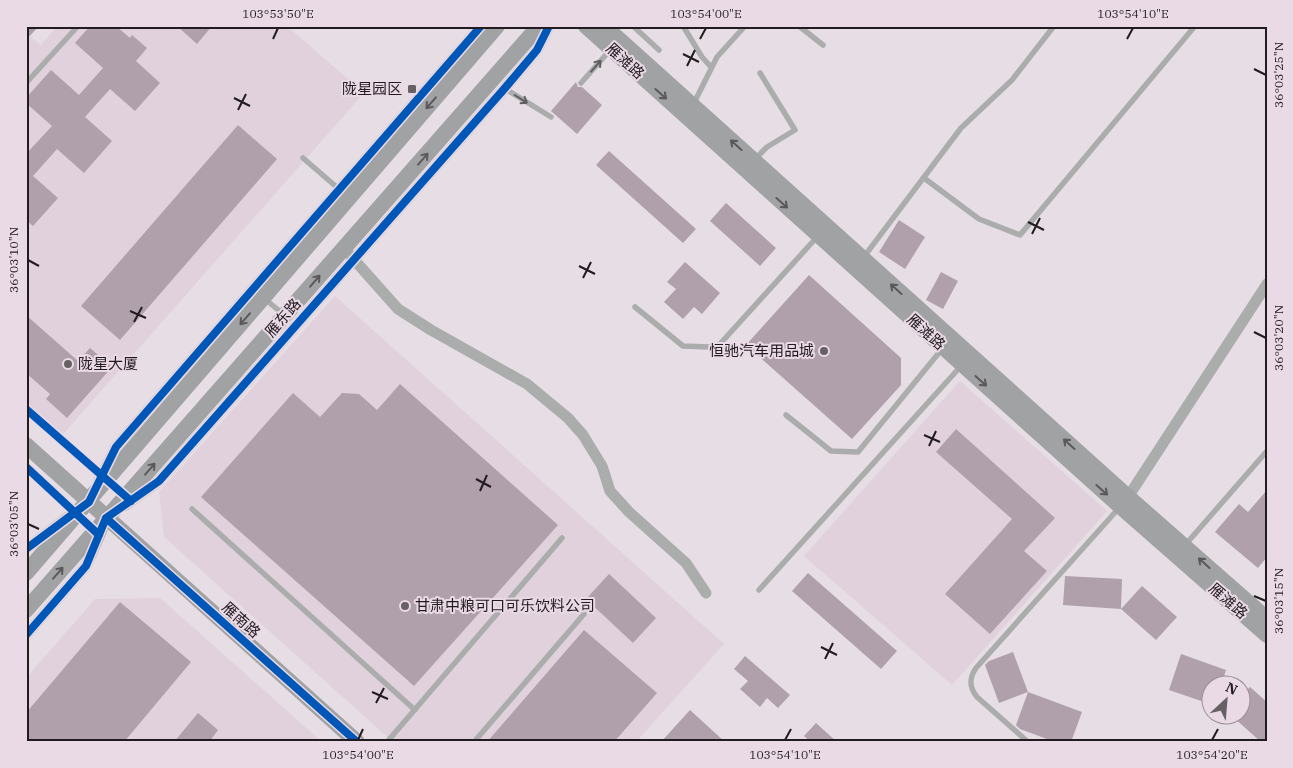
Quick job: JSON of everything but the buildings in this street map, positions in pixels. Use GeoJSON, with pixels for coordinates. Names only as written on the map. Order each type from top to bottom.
{"type":"FeatureCollection","features":[{"type":"Feature","properties":{"kind":"main road","name":"雁东路"},"geometry":{"type":"LineString","coordinates":[[26,573],[264,298],[344,194],[496,26]]}},
{"type":"Feature","properties":{"kind":"main road","name":"雁东路"},"geometry":{"type":"LineString","coordinates":[[26,610],[106,518],[349,254],[498,84],[539,26]]}},
{"type":"Feature","properties":{"kind":"main road","name":"雁滩路"},"geometry":{"type":"LineString","coordinates":[[586,26],[943,347],[967,360]]}},
{"type":"Feature","properties":{"kind":"main road","name":"雁滩路"},"geometry":{"type":"LineString","coordinates":[[604,26],[863,258],[967,360],[1267,635]]}},
{"type":"Feature","properties":{"kind":"main road","name":"雁南路"},"geometry":{"type":"LineString","coordinates":[[26,445],[357,742]]}},
{"type":"Feature","properties":{"kind":"main road","name":"雁滩路"},"geometry":{"type":"LineString","coordinates":[[1124,502],[1184,546],[1267,619]]}},
{"type":"Feature","properties":{"kind":"street"},"geometry":{"type":"LineString","coordinates":[[26,548],[89,502],[116,447],[344,194],[482,26]]}},
{"type":"Feature","properties":{"kind":"street"},"geometry":{"type":"LineString","coordinates":[[498,84],[537,50],[548,26]]}},
{"type":"Feature","properties":{"kind":"street"},"geometry":{"type":"LineString","coordinates":[[349,254],[398,309],[431,330],[527,384],[568,418],[583,435],[602,466],[610,491],[629,512],[686,563],[706,593]]}},
{"type":"Feature","properties":{"kind":"street"},"geometry":{"type":"LineString","coordinates":[[1124,502],[1267,284]]}},
{"type":"Feature","properties":{"kind":"street"},"geometry":{"type":"LineString","coordinates":[[26,635],[86,566],[106,518]]}},
{"type":"Feature","properties":{"kind":"lane"},"geometry":{"type":"LineString","coordinates":[[26,82],[78,26]]}},
{"type":"Feature","properties":{"kind":"lane"},"geometry":{"type":"LineString","coordinates":[[634,26],[659,50]]}},
{"type":"Feature","properties":{"kind":"lane"},"geometry":{"type":"LineString","coordinates":[[683,26],[702,57],[711,67]]}},
{"type":"Feature","properties":{"kind":"lane"},"geometry":{"type":"LineString","coordinates":[[692,106],[717,57],[745,26]]}},
{"type":"Feature","properties":{"kind":"lane"},"geometry":{"type":"LineString","coordinates":[[799,26],[823,45]]}},
{"type":"Feature","properties":{"kind":"lane"},"geometry":{"type":"LineString","coordinates":[[863,258],[962,128],[1012,80],[1054,26]]}},
{"type":"Feature","properties":{"kind":"lane"},"geometry":{"type":"LineString","coordinates":[[924,178],[979,219],[1020,235],[1195,26]]}},
{"type":"Feature","properties":{"kind":"lane"},"geometry":{"type":"LineString","coordinates":[[581,83],[611,49]]}},
{"type":"Feature","properties":{"kind":"lane"},"geometry":{"type":"LineString","coordinates":[[753,160],[767,147],[795,130],[760,73]]}},
{"type":"Feature","properties":{"kind":"lane"},"geometry":{"type":"LineString","coordinates":[[498,84],[551,117]]}},
{"type":"Feature","properties":{"kind":"lane"},"geometry":{"type":"LineString","coordinates":[[303,158],[344,194]]}},
{"type":"Feature","properties":{"kind":"lane"},"geometry":{"type":"LineString","coordinates":[[635,307],[683,346],[709,347],[720,344],[818,235]]}},
{"type":"Feature","properties":{"kind":"lane"},"geometry":{"type":"LineString","coordinates":[[264,298],[290,320]]}},
{"type":"Feature","properties":{"kind":"lane"},"geometry":{"type":"LineString","coordinates":[[786,415],[831,451],[858,452],[943,347]]}},
{"type":"Feature","properties":{"kind":"lane"},"geometry":{"type":"LineString","coordinates":[[759,590],[967,360]]}},
{"type":"Feature","properties":{"kind":"lane"},"geometry":{"type":"LineString","coordinates":[[1184,546],[1267,451]]}},
{"type":"Feature","properties":{"kind":"lane"},"geometry":{"type":"LineString","coordinates":[[1028,742],[977,697],[971,688],[971,676],[976,668],[1124,502]]}},
{"type":"Feature","properties":{"kind":"lane"},"geometry":{"type":"LineString","coordinates":[[192,509],[415,710]]}},
{"type":"Feature","properties":{"kind":"lane"},"geometry":{"type":"LineString","coordinates":[[387,742],[562,538]]}},
{"type":"Feature","properties":{"kind":"lane"},"geometry":{"type":"LineString","coordinates":[[474,742],[584,614]]}},
{"type":"Feature","properties":{"kind":"shaded area"},"geometry":{"type":"Polygon","coordinates":[[[57,26],[287,26],[364,93],[57,441],[26,413],[26,33],[41,45],[57,26]]]}},
{"type":"Feature","properties":{"kind":"shaded area"},"geometry":{"type":"Polygon","coordinates":[[[335,296],[724,644],[636,742],[393,742],[164,537],[159,492],[335,296]]]}},
{"type":"Feature","properties":{"kind":"shaded area"},"geometry":{"type":"Polygon","coordinates":[[[960,381],[1107,511],[952,685],[804,556],[960,381]]]}},
{"type":"Feature","properties":{"kind":"shaded area"},"geometry":{"type":"Polygon","coordinates":[[[160,598],[322,742],[26,742],[26,678],[95,599],[160,598]]]}},
{"type":"Feature","properties":{"kind":"cycle path"},"geometry":{"type":"LineString","coordinates":[[26,549],[89,502],[116,447],[481,26]]}},
{"type":"Feature","properties":{"kind":"cycle path"},"geometry":{"type":"LineString","coordinates":[[26,635],[86,566],[106,518],[159,481],[505,88],[537,50],[549,26]]}},
{"type":"Feature","properties":{"kind":"cycle path"},"geometry":{"type":"LineString","coordinates":[[26,409],[131,501]]}},
{"type":"Feature","properties":{"kind":"cycle path"},"geometry":{"type":"LineString","coordinates":[[26,467],[99,535]]}},
{"type":"Feature","properties":{"kind":"cycle path"},"geometry":{"type":"LineString","coordinates":[[106,518],[357,742]]}},
{"type":"Feature","properties":{"kind":"place","name":"陇星园区"},"geometry":{"type":"Point","coordinates":[412,89]}},
{"type":"Feature","properties":{"kind":"place","name":"恒驰汽车用品城"},"geometry":{"type":"Point","coordinates":[824,351]}},
{"type":"Feature","properties":{"kind":"place","name":"陇星大厦"},"geometry":{"type":"Point","coordinates":[68,364]}},
{"type":"Feature","properties":{"kind":"place","name":"甘肃中粮可口可乐饮料公司"},"geometry":{"type":"Point","coordinates":[405,606]}}]}
